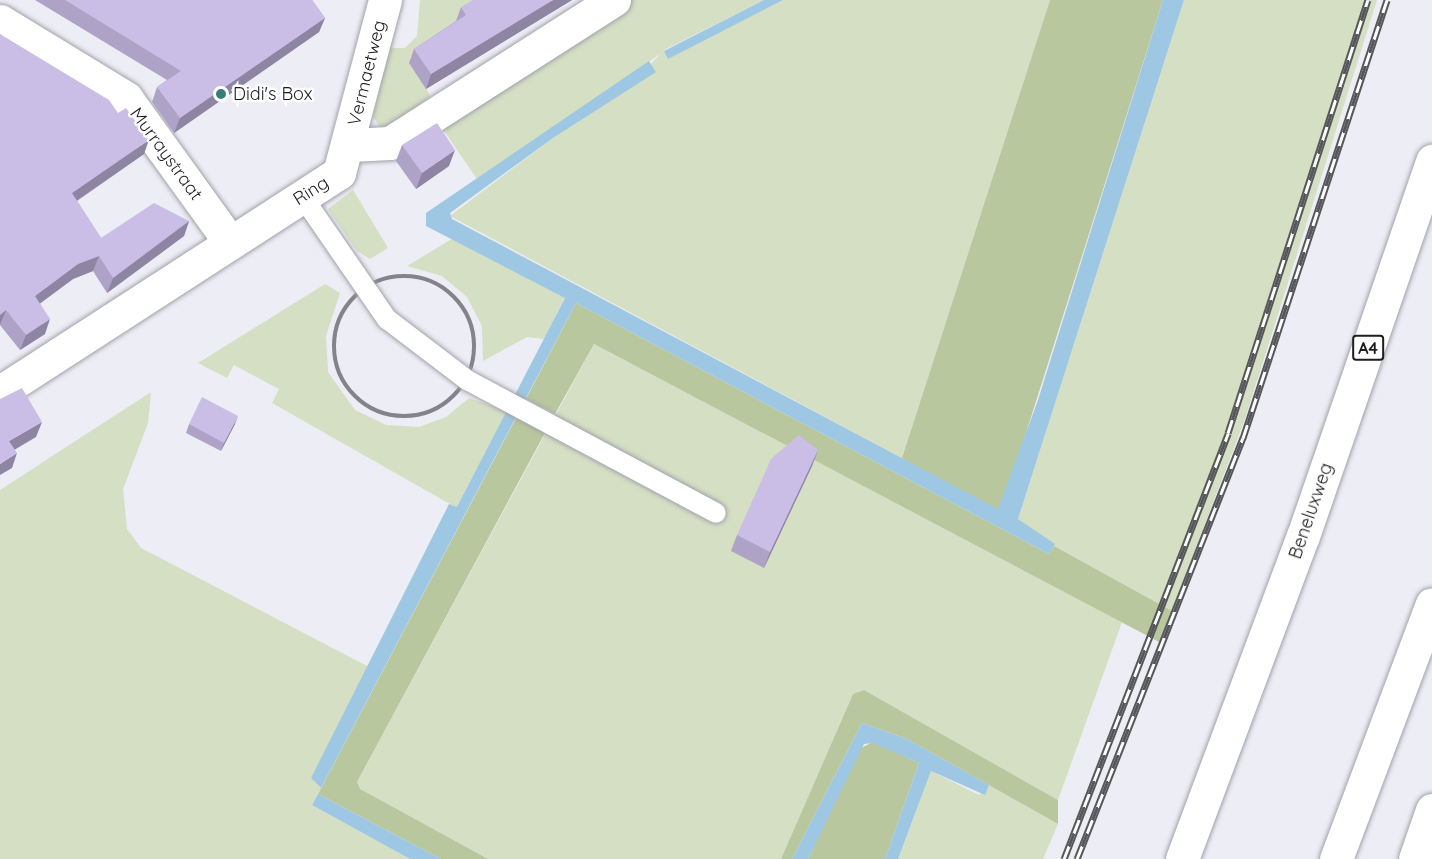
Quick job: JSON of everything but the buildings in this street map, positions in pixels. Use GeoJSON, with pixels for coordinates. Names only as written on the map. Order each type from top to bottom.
{"type":"FeatureCollection","features":[{"type":"Feature","properties":{"kind":"main road","name":"Vermaetweg"},"geometry":{"type":"LineString","coordinates":[[350,145],[385,0]]}},
{"type":"Feature","properties":{"kind":"main road"},"geometry":{"type":"LineString","coordinates":[[350,145],[390,144],[614,0]]}},
{"type":"Feature","properties":{"kind":"main road","name":"Murraystraat"},"geometry":{"type":"LineString","coordinates":[[0,21],[126,98],[230,242]]}},
{"type":"Feature","properties":{"kind":"main road","name":"Ring"},"geometry":{"type":"LineString","coordinates":[[5,382],[339,173],[350,145]]}},
{"type":"Feature","properties":{"kind":"main road","name":"Beneluxweg"},"geometry":{"type":"LineString","coordinates":[[1182,859],[1303,536],[1432,161]]}},
{"type":"Feature","properties":{"kind":"main road"},"geometry":{"type":"LineString","coordinates":[[1336,859],[1432,604]]}},
{"type":"Feature","properties":{"kind":"main road"},"geometry":{"type":"LineString","coordinates":[[1415,859],[1432,810]]}},
{"type":"Feature","properties":{"kind":"lane"},"geometry":{"type":"LineString","coordinates":[[303,196],[387,319],[467,380],[716,513]]}},
{"type":"Feature","properties":{"kind":"green space"},"geometry":{"type":"Polygon","coordinates":[[[420,0],[491,0],[410,57],[430,96],[393,127],[380,127],[373,117],[389,48],[405,48],[417,36],[420,0]]]}},
{"type":"Feature","properties":{"kind":"green space"},"geometry":{"type":"Polygon","coordinates":[[[631,0],[764,0],[664,50],[668,58],[783,0],[1050,0],[902,458],[450,216],[553,138],[655,72],[651,64],[660,54],[477,179],[442,128],[618,17],[631,0]]]}},
{"type":"Feature","properties":{"kind":"green space"},"geometry":{"type":"Polygon","coordinates":[[[1050,0],[1163,0],[1007,493],[999,509],[990,509],[902,458],[1050,0]]]}},
{"type":"Feature","properties":{"kind":"green space"},"geometry":{"type":"Polygon","coordinates":[[[1184,0],[1377,0],[1245,419],[1172,611],[1054,546],[1018,519],[1184,0]]]}},
{"type":"Feature","properties":{"kind":"green space"},"geometry":{"type":"Polygon","coordinates":[[[353,190],[388,248],[370,259],[357,251],[328,209],[353,190]]]}},
{"type":"Feature","properties":{"kind":"green space"},"geometry":{"type":"Polygon","coordinates":[[[452,239],[565,297],[544,339],[527,337],[483,361],[482,326],[467,297],[442,276],[407,266],[452,239]]]}},
{"type":"Feature","properties":{"kind":"green space"},"geometry":{"type":"Polygon","coordinates":[[[325,284],[340,293],[326,336],[328,372],[355,410],[386,425],[419,427],[446,417],[469,398],[507,411],[457,508],[272,403],[279,389],[234,365],[227,378],[198,363],[325,284]]]}},
{"type":"Feature","properties":{"kind":"green space"},"geometry":{"type":"Polygon","coordinates":[[[576,303],[1049,554],[1054,546],[1172,611],[1161,643],[594,344],[555,414],[526,399],[576,303]]]}},
{"type":"Feature","properties":{"kind":"green space"},"geometry":{"type":"Polygon","coordinates":[[[594,344],[1122,622],[1058,800],[864,690],[853,694],[781,859],[488,859],[359,789],[357,782],[594,344]]]}},
{"type":"Feature","properties":{"kind":"green space"},"geometry":{"type":"Polygon","coordinates":[[[151,392],[148,423],[123,489],[127,529],[141,548],[369,667],[311,778],[321,788],[312,805],[410,859],[0,859],[0,490],[151,392]]]}},
{"type":"Feature","properties":{"kind":"green space"},"geometry":{"type":"Polygon","coordinates":[[[517,416],[546,431],[357,782],[360,789],[488,859],[441,859],[318,794],[517,416]]]}},
{"type":"Feature","properties":{"kind":"green space"},"geometry":{"type":"Polygon","coordinates":[[[864,690],[1058,800],[1058,824],[907,739],[862,723],[792,859],[781,859],[853,694],[864,690]]]}},
{"type":"Feature","properties":{"kind":"green space"},"geometry":{"type":"Polygon","coordinates":[[[873,742],[919,763],[885,859],[808,859],[859,749],[873,742]]]}},
{"type":"Feature","properties":{"kind":"green space"},"geometry":{"type":"Polygon","coordinates":[[[931,771],[979,795],[989,785],[1058,824],[1043,859],[898,859],[931,771]]]}},
{"type":"Feature","properties":{"kind":"water"},"geometry":{"type":"Polygon","coordinates":[[[764,0],[783,0],[668,59],[664,51],[764,0]]]}},
{"type":"Feature","properties":{"kind":"water"},"geometry":{"type":"Polygon","coordinates":[[[1163,0],[1184,0],[1018,519],[1055,544],[1049,554],[576,303],[321,788],[311,778],[449,504],[457,507],[565,298],[426,226],[426,213],[649,61],[656,72],[553,138],[450,213],[452,219],[998,509],[1038,400],[1163,0]]]}},
{"type":"Feature","properties":{"kind":"water"},"geometry":{"type":"Polygon","coordinates":[[[862,723],[907,739],[989,785],[985,795],[931,771],[898,859],[885,859],[919,763],[873,743],[864,744],[808,859],[792,859],[862,723]]]}},
{"type":"Feature","properties":{"kind":"water"},"geometry":{"type":"Polygon","coordinates":[[[318,794],[441,859],[410,859],[312,805],[318,794]]]}},
{"type":"Feature","properties":{"kind":"railway"},"geometry":{"type":"LineString","coordinates":[[1064,859],[1228,433],[1368,0]]}},
{"type":"Feature","properties":{"kind":"railway"},"geometry":{"type":"LineString","coordinates":[[1077,859],[1243,438],[1387,0]]}},
{"type":"Feature","properties":{"kind":"place","name":"Didi's Box"},"geometry":{"type":"Point","coordinates":[221,94]}}]}
